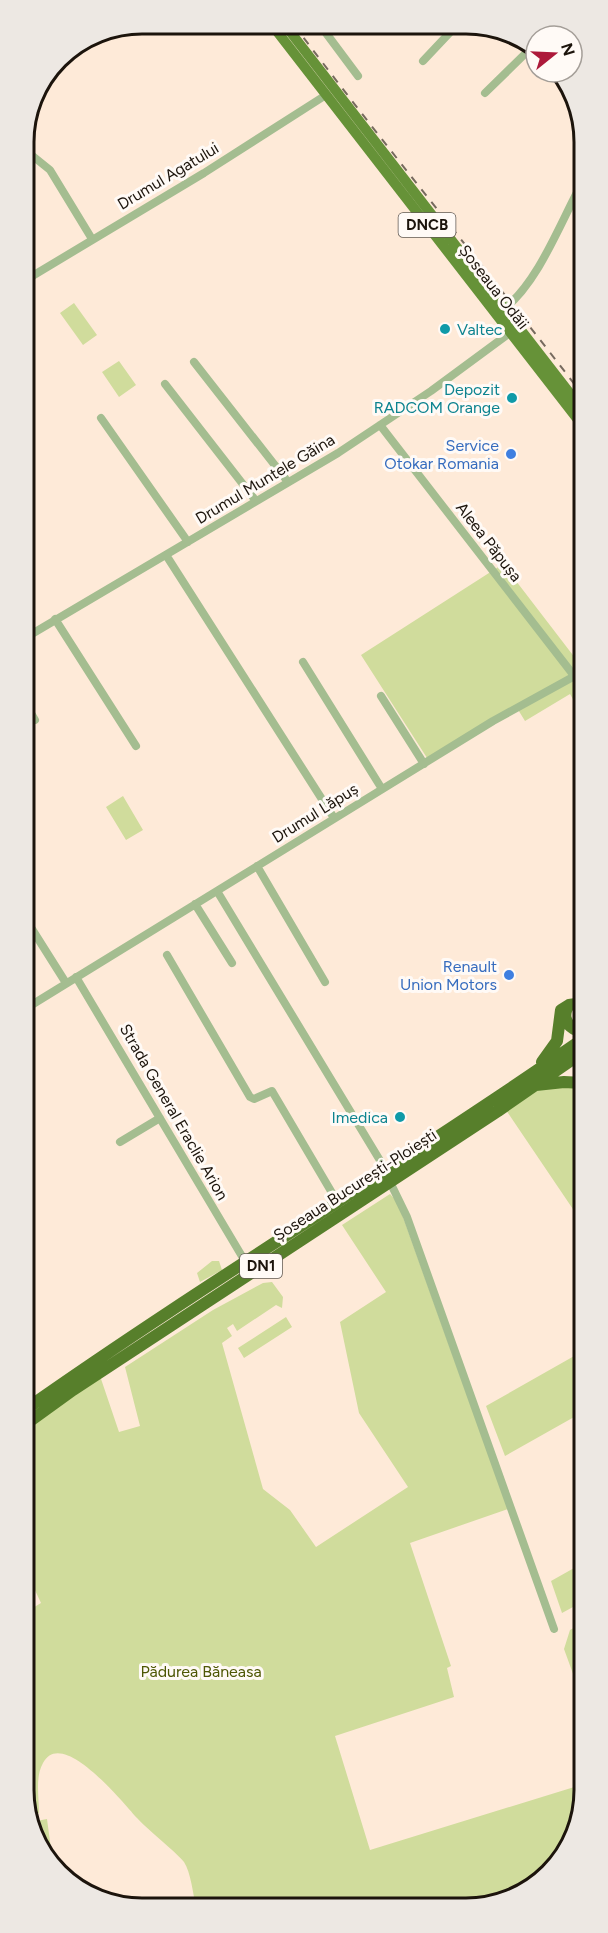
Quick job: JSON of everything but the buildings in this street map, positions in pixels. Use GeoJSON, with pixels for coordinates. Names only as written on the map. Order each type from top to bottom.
{"type":"FeatureCollection","features":[{"type":"Feature","properties":{"kind":"highway"},"geometry":{"type":"LineString","coordinates":[[573,1004],[569,1005],[560,1013],[555,1045],[533,1080],[573,1082]]}},
{"type":"Feature","properties":{"kind":"highway"},"geometry":{"type":"LineString","coordinates":[[569,1005],[565,1015],[573,1028]]}},
{"type":"Feature","properties":{"kind":"highway","name":"Șoseaua București-Ploiești"},"geometry":{"type":"LineString","coordinates":[[533,1080],[573,1047]]}},
{"type":"Feature","properties":{"kind":"highway","name":"Șoseaua București-Ploiești"},"geometry":{"type":"LineString","coordinates":[[34,1418],[533,1080],[573,1057]]}},
{"type":"Feature","properties":{"kind":"highway","name":"Șoseaua București-Ploiești"},"geometry":{"type":"LineString","coordinates":[[34,1404],[338,1203],[388,1177]]}},
{"type":"Feature","properties":{"kind":"main road","name":"Șoseaua Odăii"},"geometry":{"type":"LineString","coordinates":[[279,35],[574,414]]}},
{"type":"Feature","properties":{"kind":"main road","name":"Șoseaua Odăii"},"geometry":{"type":"LineString","coordinates":[[292,35],[574,398]]}},
{"type":"Feature","properties":{"kind":"street"},"geometry":{"type":"LineString","coordinates":[[327,34],[358,76]]}},
{"type":"Feature","properties":{"kind":"street"},"geometry":{"type":"LineString","coordinates":[[423,62],[449,34]]}},
{"type":"Feature","properties":{"kind":"street"},"geometry":{"type":"LineString","coordinates":[[485,93],[524,55]]}},
{"type":"Feature","properties":{"kind":"street","name":"Drumul Agatului"},"geometry":{"type":"LineString","coordinates":[[35,274],[204,173],[326,95]]}},
{"type":"Feature","properties":{"kind":"street"},"geometry":{"type":"LineString","coordinates":[[35,158],[50,170],[92,239]]}},
{"type":"Feature","properties":{"kind":"street"},"geometry":{"type":"LineString","coordinates":[[505,308],[517,298],[535,271],[574,198]]}},
{"type":"Feature","properties":{"kind":"street","name":"Drumul Muntele Găina"},"geometry":{"type":"LineString","coordinates":[[35,632],[380,425],[511,332]]}},
{"type":"Feature","properties":{"kind":"street"},"geometry":{"type":"LineString","coordinates":[[194,362],[288,482]]}},
{"type":"Feature","properties":{"kind":"street"},"geometry":{"type":"LineString","coordinates":[[165,384],[256,501]]}},
{"type":"Feature","properties":{"kind":"street"},"geometry":{"type":"LineString","coordinates":[[101,418],[188,542]]}},
{"type":"Feature","properties":{"kind":"street","name":"Aleea Păpușa"},"geometry":{"type":"LineString","coordinates":[[380,425],[574,669]]}},
{"type":"Feature","properties":{"kind":"street"},"geometry":{"type":"LineString","coordinates":[[166,555],[334,818]]}},
{"type":"Feature","properties":{"kind":"street"},"geometry":{"type":"LineString","coordinates":[[55,620],[136,746]]}},
{"type":"Feature","properties":{"kind":"street"},"geometry":{"type":"LineString","coordinates":[[303,662],[382,789]]}},
{"type":"Feature","properties":{"kind":"street","name":"Drumul Lăpuș"},"geometry":{"type":"LineString","coordinates":[[34,1003],[494,721],[574,676]]}},
{"type":"Feature","properties":{"kind":"street"},"geometry":{"type":"LineString","coordinates":[[381,696],[424,764]]}},
{"type":"Feature","properties":{"kind":"street"},"geometry":{"type":"LineString","coordinates":[[257,866],[325,982]]}},
{"type":"Feature","properties":{"kind":"street","name":"Șoseaua București-Ploiești"},"geometry":{"type":"LineString","coordinates":[[217,891],[388,1177]]}},
{"type":"Feature","properties":{"kind":"street"},"geometry":{"type":"LineString","coordinates":[[195,904],[232,963]]}},
{"type":"Feature","properties":{"kind":"street"},"geometry":{"type":"LineString","coordinates":[[35,933],[66,983]]}},
{"type":"Feature","properties":{"kind":"street","name":"Șoseaua București-Ploiești"},"geometry":{"type":"LineString","coordinates":[[167,955],[249,1097],[254,1099],[272,1091],[338,1203]]}},
{"type":"Feature","properties":{"kind":"street","name":"Strada General Eraclie Arion"},"geometry":{"type":"LineString","coordinates":[[76,977],[246,1263]]}},
{"type":"Feature","properties":{"kind":"street"},"geometry":{"type":"LineString","coordinates":[[120,1142],[160,1118]]}},
{"type":"Feature","properties":{"kind":"street"},"geometry":{"type":"LineString","coordinates":[[388,1177],[407,1217],[554,1629]]}},
{"type":"Feature","properties":{"kind":"green space"},"geometry":{"type":"Polygon","coordinates":[[[74,303],[97,335],[83,345],[60,313],[74,303]]]}},
{"type":"Feature","properties":{"kind":"green space"},"geometry":{"type":"Polygon","coordinates":[[[119,361],[136,385],[119,397],[102,372],[119,361]]]}},
{"type":"Feature","properties":{"kind":"green space"},"geometry":{"type":"Polygon","coordinates":[[[503,564],[574,656],[574,700],[570,694],[525,721],[517,708],[429,761],[361,655],[503,564]]]}},
{"type":"Feature","properties":{"kind":"green space"},"geometry":{"type":"Polygon","coordinates":[[[123,796],[143,830],[126,840],[106,807],[123,796]]]}},
{"type":"Feature","properties":{"kind":"green space"},"geometry":{"type":"Polygon","coordinates":[[[573,1083],[573,1210],[504,1107],[535,1085],[573,1083]]]}},
{"type":"Feature","properties":{"kind":"green space","name":"Pădurea Băneasa"},"geometry":{"type":"Polygon","coordinates":[[[390,1194],[398,1203],[508,1509],[410,1543],[451,1666],[447,1668],[454,1697],[335,1736],[370,1850],[573,1787],[570,1819],[559,1845],[537,1872],[520,1884],[494,1895],[473,1898],[194,1898],[184,1862],[142,1823],[107,1785],[78,1760],[64,1754],[52,1754],[43,1763],[38,1781],[39,1813],[37,1813],[34,1791],[34,1607],[41,1603],[34,1588],[34,1418],[99,1373],[119,1432],[140,1426],[125,1367],[213,1310],[263,1283],[272,1282],[283,1297],[282,1308],[276,1305],[237,1331],[233,1324],[227,1328],[232,1336],[222,1343],[263,1489],[290,1510],[316,1547],[408,1487],[359,1413],[340,1322],[386,1292],[342,1225],[390,1194]]]}},
{"type":"Feature","properties":{"kind":"green space"},"geometry":{"type":"Polygon","coordinates":[[[212,1261],[219,1261],[222,1270],[200,1282],[197,1273],[212,1261]]]}},
{"type":"Feature","properties":{"kind":"green space"},"geometry":{"type":"Polygon","coordinates":[[[286,1317],[292,1327],[244,1358],[238,1348],[286,1317]]]}},
{"type":"Feature","properties":{"kind":"green space"},"geometry":{"type":"Polygon","coordinates":[[[573,1357],[573,1418],[505,1456],[486,1406],[573,1357]]]}},
{"type":"Feature","properties":{"kind":"green space"},"geometry":{"type":"Polygon","coordinates":[[[573,1569],[573,1607],[562,1613],[551,1581],[573,1569]]]}},
{"type":"Feature","properties":{"kind":"green space"},"geometry":{"type":"Polygon","coordinates":[[[573,1628],[573,1674],[564,1649],[570,1630],[573,1628]]]}},
{"type":"Feature","properties":{"kind":"green space"},"geometry":{"type":"Polygon","coordinates":[[[47,1819],[51,1847],[43,1832],[39,1821],[47,1819]]]}},
{"type":"Feature","properties":{"kind":"railway"},"geometry":{"type":"LineString","coordinates":[[301,34],[574,384]]}},
{"type":"Feature","properties":{"kind":"place","name":"Valtec"},"geometry":{"type":"Point","coordinates":[445,329]}},
{"type":"Feature","properties":{"kind":"place","name":"Depozit RADCOM Orange"},"geometry":{"type":"Point","coordinates":[512,398]}},
{"type":"Feature","properties":{"kind":"place","name":"Service Otokar Romania"},"geometry":{"type":"Point","coordinates":[511,454]}},
{"type":"Feature","properties":{"kind":"place","name":"Renault Union Motors"},"geometry":{"type":"Point","coordinates":[509,975]}},
{"type":"Feature","properties":{"kind":"place","name":"Imedica"},"geometry":{"type":"Point","coordinates":[400,1117]}}]}
